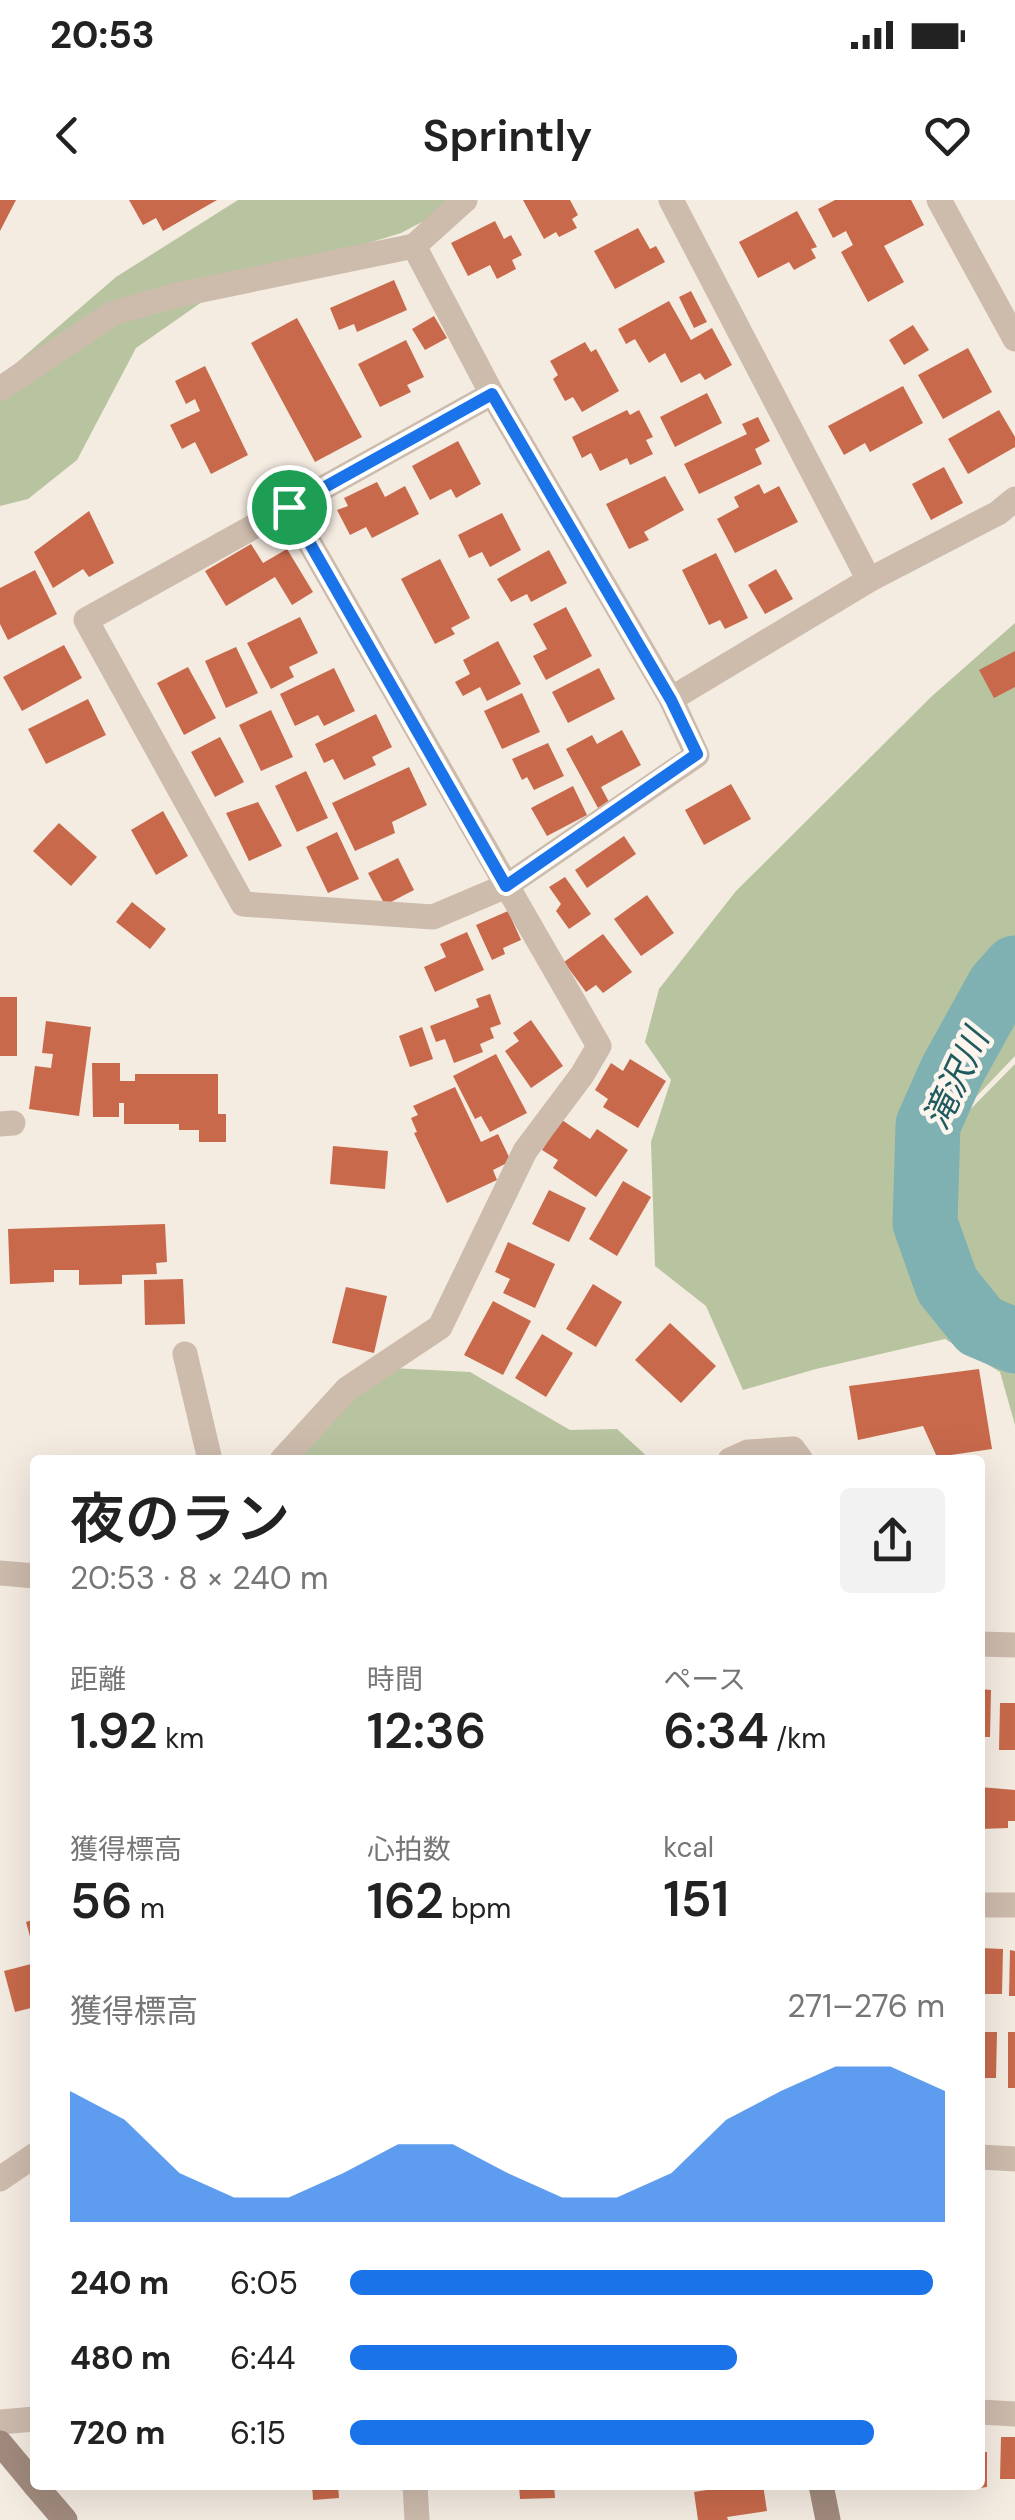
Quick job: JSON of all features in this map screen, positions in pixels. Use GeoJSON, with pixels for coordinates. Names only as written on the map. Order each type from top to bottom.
{"type":"FeatureCollection","features":[{"type":"Feature","properties":{"kind":"main road"},"geometry":{"type":"LineString","coordinates":[[0,2443],[30,2479]]}},
{"type":"Feature","properties":{"kind":"main road"},"geometry":{"type":"LineString","coordinates":[[39,2490],[65,2520]]}},
{"type":"Feature","properties":{"kind":"main road"},"geometry":{"type":"LineString","coordinates":[[822,2490],[828,2520]]}},
{"type":"Feature","properties":{"kind":"street"},"geometry":{"type":"LineString","coordinates":[[0,389],[113,313],[177,295],[414,246],[465,200]]}},
{"type":"Feature","properties":{"kind":"street"},"geometry":{"type":"LineString","coordinates":[[671,200],[869,580]]}},
{"type":"Feature","properties":{"kind":"street"},"geometry":{"type":"LineString","coordinates":[[939,200],[1015,340]]}},
{"type":"Feature","properties":{"kind":"street"},"geometry":{"type":"LineString","coordinates":[[414,246],[492,394],[671,700],[697,754],[506,886],[433,917],[242,904],[86,620],[492,394]]}},
{"type":"Feature","properties":{"kind":"street"},"geometry":{"type":"LineString","coordinates":[[671,700],[869,580],[998,513],[1015,499]]}},
{"type":"Feature","properties":{"kind":"street"},"geometry":{"type":"LineString","coordinates":[[287,1455],[347,1389],[440,1327],[525,1151],[599,1046],[289,507]]}},
{"type":"Feature","properties":{"kind":"street"},"geometry":{"type":"LineString","coordinates":[[185,1354],[209,1455]]}},
{"type":"Feature","properties":{"kind":"street"},"geometry":{"type":"LineString","coordinates":[[741,1455],[793,1450],[797,1455]]}},
{"type":"Feature","properties":{"kind":"street"},"geometry":{"type":"LineString","coordinates":[[0,1572],[30,1575]]}},
{"type":"Feature","properties":{"kind":"street"},"geometry":{"type":"LineString","coordinates":[[985,1644],[1015,1644]]}},
{"type":"Feature","properties":{"kind":"street"},"geometry":{"type":"LineString","coordinates":[[985,1905],[1015,1906]]}},
{"type":"Feature","properties":{"kind":"street"},"geometry":{"type":"LineString","coordinates":[[985,2157],[1015,2159]]}},
{"type":"Feature","properties":{"kind":"street"},"geometry":{"type":"LineString","coordinates":[[0,2179],[30,2158]]}},
{"type":"Feature","properties":{"kind":"street"},"geometry":{"type":"LineString","coordinates":[[985,2412],[1015,2414]]}},
{"type":"Feature","properties":{"kind":"street"},"geometry":{"type":"LineString","coordinates":[[0,2422],[30,2419]]}},
{"type":"Feature","properties":{"kind":"street"},"geometry":{"type":"LineString","coordinates":[[414,2490],[417,2520]]}},
{"type":"Feature","properties":{"kind":"green space"},"geometry":{"type":"Polygon","coordinates":[[[238,200],[464,200],[401,233],[232,281],[136,348],[77,460],[28,499],[0,506],[0,377],[116,277],[238,200]]]}},
{"type":"Feature","properties":{"kind":"green space"},"geometry":{"type":"Polygon","coordinates":[[[1015,623],[1015,1056],[951,1123],[951,1129],[1015,1064],[1015,1425],[1000,1372],[945,1339],[743,1390],[706,1306],[655,1266],[651,1142],[671,1080],[645,1042],[659,989],[736,891],[931,697],[1015,623]]]}},
{"type":"Feature","properties":{"kind":"green space"},"geometry":{"type":"Polygon","coordinates":[[[391,1368],[470,1372],[570,1430],[617,1429],[646,1455],[300,1455],[347,1389],[391,1368]]]}},
{"type":"Feature","properties":{"kind":"building"},"geometry":{"type":"Polygon","coordinates":[[[0,200],[16,200],[0,231],[0,200]]]}},
{"type":"Feature","properties":{"kind":"building"},"geometry":{"type":"Polygon","coordinates":[[[129,200],[217,200],[163,231],[156,218],[143,225],[129,200]]]}},
{"type":"Feature","properties":{"kind":"building"},"geometry":{"type":"Polygon","coordinates":[[[523,200],[570,200],[578,215],[572,219],[577,228],[544,239],[523,200]]]}},
{"type":"Feature","properties":{"kind":"building"},"geometry":{"type":"Polygon","coordinates":[[[835,200],[911,200],[924,225],[884,246],[904,282],[868,302],[841,252],[853,245],[846,231],[833,238],[818,209],[835,200]]]}},
{"type":"Feature","properties":{"kind":"building"},"geometry":{"type":"Polygon","coordinates":[[[797,211],[817,247],[811,249],[816,258],[794,270],[789,262],[758,278],[739,242],[797,211]]]}},
{"type":"Feature","properties":{"kind":"building"},"geometry":{"type":"Polygon","coordinates":[[[495,221],[504,239],[511,235],[522,255],[512,260],[516,269],[497,279],[490,265],[468,276],[451,243],[495,221]]]}},
{"type":"Feature","properties":{"kind":"building"},"geometry":{"type":"Polygon","coordinates":[[[638,228],[650,249],[656,246],[665,262],[615,289],[594,251],[638,228]]]}},
{"type":"Feature","properties":{"kind":"building"},"geometry":{"type":"Polygon","coordinates":[[[394,280],[407,310],[357,332],[354,324],[339,330],[330,308],[394,280]]]}},
{"type":"Feature","properties":{"kind":"building"},"geometry":{"type":"Polygon","coordinates":[[[691,291],[707,322],[694,328],[679,297],[691,291]]]}},
{"type":"Feature","properties":{"kind":"building"},"geometry":{"type":"Polygon","coordinates":[[[669,301],[691,340],[712,328],[732,365],[705,380],[700,373],[681,383],[665,353],[649,363],[635,339],[626,344],[618,329],[669,301]]]}},
{"type":"Feature","properties":{"kind":"building"},"geometry":{"type":"Polygon","coordinates":[[[434,316],[447,338],[425,350],[412,329],[434,316]]]}},
{"type":"Feature","properties":{"kind":"building"},"geometry":{"type":"Polygon","coordinates":[[[297,318],[362,437],[315,462],[251,343],[297,318]]]}},
{"type":"Feature","properties":{"kind":"building"},"geometry":{"type":"Polygon","coordinates":[[[913,325],[929,350],[904,365],[889,340],[913,325]]]}},
{"type":"Feature","properties":{"kind":"building"},"geometry":{"type":"Polygon","coordinates":[[[406,340],[424,377],[407,385],[411,392],[380,407],[358,364],[406,340]]]}},
{"type":"Feature","properties":{"kind":"building"},"geometry":{"type":"Polygon","coordinates":[[[585,342],[591,352],[596,349],[619,391],[582,412],[573,397],[565,401],[553,379],[558,375],[550,361],[585,342]]]}},
{"type":"Feature","properties":{"kind":"building"},"geometry":{"type":"Polygon","coordinates":[[[968,348],[992,392],[943,419],[918,375],[968,348]]]}},
{"type":"Feature","properties":{"kind":"building"},"geometry":{"type":"Polygon","coordinates":[[[205,366],[248,455],[211,474],[195,442],[182,449],[170,425],[200,411],[195,399],[186,404],[175,381],[205,366]]]}},
{"type":"Feature","properties":{"kind":"building"},"geometry":{"type":"Polygon","coordinates":[[[903,386],[923,423],[870,452],[865,443],[844,455],[828,426],[903,386]]]}},
{"type":"Feature","properties":{"kind":"building"},"geometry":{"type":"Polygon","coordinates":[[[707,393],[722,423],[675,447],[660,417],[707,393]]]}},
{"type":"Feature","properties":{"kind":"building"},"geometry":{"type":"Polygon","coordinates":[[[627,410],[630,415],[639,410],[653,437],[646,440],[653,454],[630,465],[627,458],[600,471],[591,453],[582,458],[572,437],[627,410]]]}},
{"type":"Feature","properties":{"kind":"building"},"geometry":{"type":"Polygon","coordinates":[[[999,410],[1015,437],[1015,447],[968,474],[948,439],[999,410]]]}},
{"type":"Feature","properties":{"kind":"building"},"geometry":{"type":"Polygon","coordinates":[[[758,417],[770,441],[755,449],[762,464],[699,494],[684,464],[747,434],[742,424],[758,417]]]}},
{"type":"Feature","properties":{"kind":"building"},"geometry":{"type":"Polygon","coordinates":[[[458,441],[481,484],[456,498],[451,489],[430,500],[412,466],[458,441]]]}},
{"type":"Feature","properties":{"kind":"building"},"geometry":{"type":"Polygon","coordinates":[[[944,467],[963,503],[931,520],[912,484],[944,467]]]}},
{"type":"Feature","properties":{"kind":"building"},"geometry":{"type":"Polygon","coordinates":[[[665,476],[684,510],[644,532],[649,540],[629,549],[606,504],[665,476]]]}},
{"type":"Feature","properties":{"kind":"building"},"geometry":{"type":"Polygon","coordinates":[[[377,482],[385,497],[405,486],[419,514],[372,538],[366,527],[350,535],[337,510],[348,506],[344,498],[377,482]]]}},
{"type":"Feature","properties":{"kind":"building"},"geometry":{"type":"Polygon","coordinates":[[[759,484],[764,494],[779,486],[798,522],[735,553],[717,519],[739,507],[734,497],[759,484]]]}},
{"type":"Feature","properties":{"kind":"building"},"geometry":{"type":"Polygon","coordinates":[[[89,511],[114,563],[89,577],[83,569],[53,588],[34,552],[89,511]]]}},
{"type":"Feature","properties":{"kind":"building"},"geometry":{"type":"Polygon","coordinates":[[[502,513],[521,550],[490,567],[482,552],[469,558],[458,535],[502,513]]]}},
{"type":"Feature","properties":{"kind":"building"},"geometry":{"type":"Polygon","coordinates":[[[251,544],[263,563],[287,549],[313,592],[292,605],[275,577],[226,606],[205,571],[251,544]]]}},
{"type":"Feature","properties":{"kind":"building"},"geometry":{"type":"Polygon","coordinates":[[[549,550],[567,583],[531,602],[527,594],[511,602],[497,579],[549,550]]]}},
{"type":"Feature","properties":{"kind":"building"},"geometry":{"type":"Polygon","coordinates":[[[716,553],[748,618],[725,629],[720,620],[709,625],[682,570],[716,553]]]}},
{"type":"Feature","properties":{"kind":"building"},"geometry":{"type":"Polygon","coordinates":[[[440,559],[470,618],[451,628],[455,634],[435,644],[401,579],[440,559]]]}},
{"type":"Feature","properties":{"kind":"building"},"geometry":{"type":"Polygon","coordinates":[[[776,569],[793,599],[765,614],[748,585],[776,569]]]}},
{"type":"Feature","properties":{"kind":"building"},"geometry":{"type":"Polygon","coordinates":[[[35,570],[57,614],[8,640],[0,624],[0,588],[35,570]]]}},
{"type":"Feature","properties":{"kind":"building"},"geometry":{"type":"Polygon","coordinates":[[[566,607],[592,656],[546,680],[533,656],[547,649],[533,624],[566,607]]]}},
{"type":"Feature","properties":{"kind":"building"},"geometry":{"type":"Polygon","coordinates":[[[300,617],[318,653],[289,667],[294,677],[271,689],[247,643],[300,617]]]}},
{"type":"Feature","properties":{"kind":"building"},"geometry":{"type":"Polygon","coordinates":[[[498,641],[521,684],[487,701],[480,687],[463,696],[455,682],[470,674],[463,660],[498,641]]]}},
{"type":"Feature","properties":{"kind":"building"},"geometry":{"type":"Polygon","coordinates":[[[64,645],[82,678],[22,711],[3,677],[64,645]]]}},
{"type":"Feature","properties":{"kind":"building"},"geometry":{"type":"Polygon","coordinates":[[[236,647],[258,693],[226,708],[205,661],[236,647]]]}},
{"type":"Feature","properties":{"kind":"building"},"geometry":{"type":"Polygon","coordinates":[[[1015,651],[1015,687],[994,698],[979,670],[1015,651]]]}},
{"type":"Feature","properties":{"kind":"building"},"geometry":{"type":"Polygon","coordinates":[[[188,667],[216,718],[184,735],[157,683],[188,667]]]}},
{"type":"Feature","properties":{"kind":"building"},"geometry":{"type":"Polygon","coordinates":[[[334,668],[355,711],[324,726],[318,715],[295,726],[280,694],[334,668]]]}},
{"type":"Feature","properties":{"kind":"building"},"geometry":{"type":"Polygon","coordinates":[[[599,668],[615,699],[568,723],[552,692],[599,668]]]}},
{"type":"Feature","properties":{"kind":"building"},"geometry":{"type":"Polygon","coordinates":[[[522,693],[540,732],[502,749],[484,711],[522,693]]]}},
{"type":"Feature","properties":{"kind":"building"},"geometry":{"type":"Polygon","coordinates":[[[88,699],[106,735],[46,764],[28,729],[88,699]]]}},
{"type":"Feature","properties":{"kind":"building"},"geometry":{"type":"Polygon","coordinates":[[[271,710],[293,757],[261,771],[239,725],[271,710]]]}},
{"type":"Feature","properties":{"kind":"building"},"geometry":{"type":"Polygon","coordinates":[[[376,714],[392,747],[372,757],[376,765],[344,780],[333,759],[324,763],[315,744],[376,714]]]}},
{"type":"Feature","properties":{"kind":"building"},"geometry":{"type":"Polygon","coordinates":[[[622,730],[641,765],[601,787],[609,802],[598,808],[566,749],[592,735],[597,744],[622,730]]]}},
{"type":"Feature","properties":{"kind":"building"},"geometry":{"type":"Polygon","coordinates":[[[220,737],[244,782],[215,797],[191,752],[220,737]]]}},
{"type":"Feature","properties":{"kind":"building"},"geometry":{"type":"Polygon","coordinates":[[[548,743],[564,776],[534,790],[527,777],[522,780],[512,759],[548,743]]]}},
{"type":"Feature","properties":{"kind":"building"},"geometry":{"type":"Polygon","coordinates":[[[409,767],[427,805],[392,822],[395,833],[355,851],[332,803],[409,767]]]}},
{"type":"Feature","properties":{"kind":"building"},"geometry":{"type":"Polygon","coordinates":[[[306,771],[328,818],[297,832],[275,786],[306,771]]]}},
{"type":"Feature","properties":{"kind":"building"},"geometry":{"type":"Polygon","coordinates":[[[731,784],[751,819],[704,845],[685,810],[731,784]]]}},
{"type":"Feature","properties":{"kind":"building"},"geometry":{"type":"Polygon","coordinates":[[[573,786],[587,815],[547,836],[531,808],[573,786]]]}},
{"type":"Feature","properties":{"kind":"building"},"geometry":{"type":"Polygon","coordinates":[[[258,802],[282,846],[249,861],[226,813],[258,802]]]}},
{"type":"Feature","properties":{"kind":"building"},"geometry":{"type":"Polygon","coordinates":[[[163,811],[188,856],[156,875],[131,830],[163,811]]]}},
{"type":"Feature","properties":{"kind":"building"},"geometry":{"type":"Polygon","coordinates":[[[59,823],[97,857],[71,886],[33,851],[59,823]]]}},
{"type":"Feature","properties":{"kind":"building"},"geometry":{"type":"Polygon","coordinates":[[[337,832],[359,879],[328,893],[306,847],[337,832]]]}},
{"type":"Feature","properties":{"kind":"building"},"geometry":{"type":"Polygon","coordinates":[[[624,836],[636,854],[587,888],[575,870],[624,836]]]}},
{"type":"Feature","properties":{"kind":"building"},"geometry":{"type":"Polygon","coordinates":[[[398,858],[414,890],[385,905],[368,873],[398,858]]]}},
{"type":"Feature","properties":{"kind":"building"},"geometry":{"type":"Polygon","coordinates":[[[565,877],[591,914],[569,929],[556,911],[561,904],[549,887],[565,877]]]}},
{"type":"Feature","properties":{"kind":"building"},"geometry":{"type":"Polygon","coordinates":[[[647,895],[674,933],[641,956],[614,919],[647,895]]]}},
{"type":"Feature","properties":{"kind":"building"},"geometry":{"type":"Polygon","coordinates":[[[132,902],[166,929],[150,949],[116,922],[132,902]]]}},
{"type":"Feature","properties":{"kind":"building"},"geometry":{"type":"Polygon","coordinates":[[[508,911],[521,940],[503,948],[505,954],[492,960],[476,925],[508,911]]]}},
{"type":"Feature","properties":{"kind":"building"},"geometry":{"type":"Polygon","coordinates":[[[467,932],[484,970],[435,992],[424,967],[446,957],[440,944],[467,932]]]}},
{"type":"Feature","properties":{"kind":"building"},"geometry":{"type":"Polygon","coordinates":[[[603,934],[632,972],[603,993],[596,985],[586,992],[564,962],[603,934]]]}},
{"type":"Feature","properties":{"kind":"building"},"geometry":{"type":"Polygon","coordinates":[[[490,994],[501,1024],[490,1028],[494,1038],[480,1044],[483,1052],[454,1063],[445,1039],[436,1042],[430,1026],[479,1007],[476,999],[490,994]]]}},
{"type":"Feature","properties":{"kind":"building"},"geometry":{"type":"Polygon","coordinates":[[[0,997],[17,997],[17,1056],[0,1056],[0,997]]]}},
{"type":"Feature","properties":{"kind":"building"},"geometry":{"type":"Polygon","coordinates":[[[531,1020],[563,1066],[531,1088],[505,1051],[519,1041],[513,1033],[531,1020]]]}},
{"type":"Feature","properties":{"kind":"building"},"geometry":{"type":"Polygon","coordinates":[[[46,1021],[91,1027],[79,1116],[29,1109],[35,1066],[51,1068],[53,1054],[42,1053],[46,1021]]]}},
{"type":"Feature","properties":{"kind":"building"},"geometry":{"type":"Polygon","coordinates":[[[422,1027],[433,1059],[410,1067],[399,1036],[422,1027]]]}},
{"type":"Feature","properties":{"kind":"building"},"geometry":{"type":"Polygon","coordinates":[[[496,1054],[527,1113],[490,1132],[481,1116],[475,1119],[453,1076],[496,1054]]]}},
{"type":"Feature","properties":{"kind":"building"},"geometry":{"type":"Polygon","coordinates":[[[630,1059],[666,1081],[638,1128],[603,1107],[608,1099],[595,1090],[611,1063],[623,1071],[630,1059]]]}},
{"type":"Feature","properties":{"kind":"building"},"geometry":{"type":"Polygon","coordinates":[[[92,1063],[120,1063],[120,1081],[135,1081],[135,1074],[218,1074],[218,1114],[226,1114],[226,1142],[199,1142],[199,1130],[179,1130],[179,1124],[124,1124],[124,1103],[119,1103],[119,1117],[93,1117],[92,1063]]]}},
{"type":"Feature","properties":{"kind":"building"},"geometry":{"type":"Polygon","coordinates":[[[455,1087],[481,1142],[498,1134],[511,1161],[493,1170],[497,1180],[447,1203],[414,1133],[417,1132],[411,1118],[418,1115],[413,1106],[455,1087]]]}},
{"type":"Feature","properties":{"kind":"building"},"geometry":{"type":"Polygon","coordinates":[[[562,1120],[590,1139],[597,1129],[628,1150],[596,1197],[553,1168],[558,1160],[542,1150],[562,1120]]]}},
{"type":"Feature","properties":{"kind":"building"},"geometry":{"type":"Polygon","coordinates":[[[333,1146],[388,1151],[385,1189],[330,1184],[333,1146]]]}},
{"type":"Feature","properties":{"kind":"building"},"geometry":{"type":"Polygon","coordinates":[[[623,1181],[651,1197],[617,1256],[589,1239],[623,1181]]]}},
{"type":"Feature","properties":{"kind":"building"},"geometry":{"type":"Polygon","coordinates":[[[549,1190],[586,1208],[569,1242],[532,1224],[549,1190]]]}},
{"type":"Feature","properties":{"kind":"building"},"geometry":{"type":"Polygon","coordinates":[[[165,1224],[167,1262],[156,1263],[157,1274],[122,1275],[122,1284],[79,1285],[79,1270],[54,1270],[54,1282],[10,1284],[8,1229],[165,1224]]]}},
{"type":"Feature","properties":{"kind":"building"},"geometry":{"type":"Polygon","coordinates":[[[508,1242],[555,1264],[535,1308],[503,1293],[510,1279],[495,1272],[508,1242]]]}},
{"type":"Feature","properties":{"kind":"building"},"geometry":{"type":"Polygon","coordinates":[[[183,1279],[185,1324],[145,1325],[144,1280],[183,1279]]]}},
{"type":"Feature","properties":{"kind":"building"},"geometry":{"type":"Polygon","coordinates":[[[593,1284],[622,1302],[596,1347],[566,1329],[593,1284]]]}},
{"type":"Feature","properties":{"kind":"building"},"geometry":{"type":"Polygon","coordinates":[[[346,1287],[387,1296],[374,1353],[332,1343],[346,1287]]]}},
{"type":"Feature","properties":{"kind":"building"},"geometry":{"type":"Polygon","coordinates":[[[493,1301],[531,1321],[503,1375],[464,1355],[493,1301]]]}},
{"type":"Feature","properties":{"kind":"building"},"geometry":{"type":"Polygon","coordinates":[[[670,1323],[716,1366],[681,1403],[635,1360],[670,1323]]]}},
{"type":"Feature","properties":{"kind":"building"},"geometry":{"type":"Polygon","coordinates":[[[542,1334],[573,1353],[546,1397],[515,1378],[542,1334]]]}},
{"type":"Feature","properties":{"kind":"building"},"geometry":{"type":"Polygon","coordinates":[[[979,1369],[992,1449],[936,1455],[923,1426],[858,1440],[849,1386],[979,1369]]]}},
{"type":"Feature","properties":{"kind":"building"},"geometry":{"type":"Polygon","coordinates":[[[985,1689],[991,1690],[990,1737],[985,1737],[985,1689]]]}},
{"type":"Feature","properties":{"kind":"building"},"geometry":{"type":"Polygon","coordinates":[[[1000,1703],[1015,1703],[1015,1750],[999,1750],[1000,1703]]]}},
{"type":"Feature","properties":{"kind":"building"},"geometry":{"type":"Polygon","coordinates":[[[985,1787],[1015,1790],[1015,1821],[1008,1821],[1008,1828],[985,1829],[985,1787]]]}},
{"type":"Feature","properties":{"kind":"building"},"geometry":{"type":"Polygon","coordinates":[[[985,1948],[1003,1949],[1002,1994],[985,1994],[985,1948]]]}},
{"type":"Feature","properties":{"kind":"building"},"geometry":{"type":"Polygon","coordinates":[[[1010,1950],[1015,1951],[1015,1996],[1009,1996],[1010,1950]]]}},
{"type":"Feature","properties":{"kind":"building"},"geometry":{"type":"Polygon","coordinates":[[[30,1964],[30,2008],[15,2012],[4,1971],[30,1964]]]}},
{"type":"Feature","properties":{"kind":"building"},"geometry":{"type":"Polygon","coordinates":[[[985,2032],[997,2032],[996,2078],[985,2078],[985,2032]]]}},
{"type":"Feature","properties":{"kind":"building"},"geometry":{"type":"Polygon","coordinates":[[[1008,2032],[1015,2032],[1015,2088],[1008,2088],[1008,2032]]]}},
{"type":"Feature","properties":{"kind":"building"},"geometry":{"type":"Polygon","coordinates":[[[1001,2437],[1015,2437],[1015,2479],[1000,2479],[1001,2437]]]}},
{"type":"Feature","properties":{"kind":"building"},"geometry":{"type":"Polygon","coordinates":[[[985,2452],[987,2452],[985,2487],[985,2452]]]}},
{"type":"Feature","properties":{"kind":"building"},"geometry":{"type":"Polygon","coordinates":[[[312,2490],[338,2490],[339,2498],[313,2500],[312,2490]]]}},
{"type":"Feature","properties":{"kind":"building"},"geometry":{"type":"Polygon","coordinates":[[[519,2490],[554,2490],[555,2498],[520,2499],[519,2490]]]}},
{"type":"Feature","properties":{"kind":"building"},"geometry":{"type":"Polygon","coordinates":[[[764,2490],[767,2511],[727,2517],[728,2520],[698,2520],[694,2492],[764,2490]]]}},
{"type":"Feature","properties":{"kind":"waterway","name":"滝沢川"},"geometry":{"type":"LineString","coordinates":[[1015,968],[999,986],[952,1071],[928,1125],[925,1223],[947,1285],[980,1326],[1015,1341]]}},
{"type":"Feature","properties":{"kind":"route"},"geometry":{"type":"LineString","coordinates":[[492,394],[671,700],[697,754],[506,886],[289,507],[492,394]]}}]}
